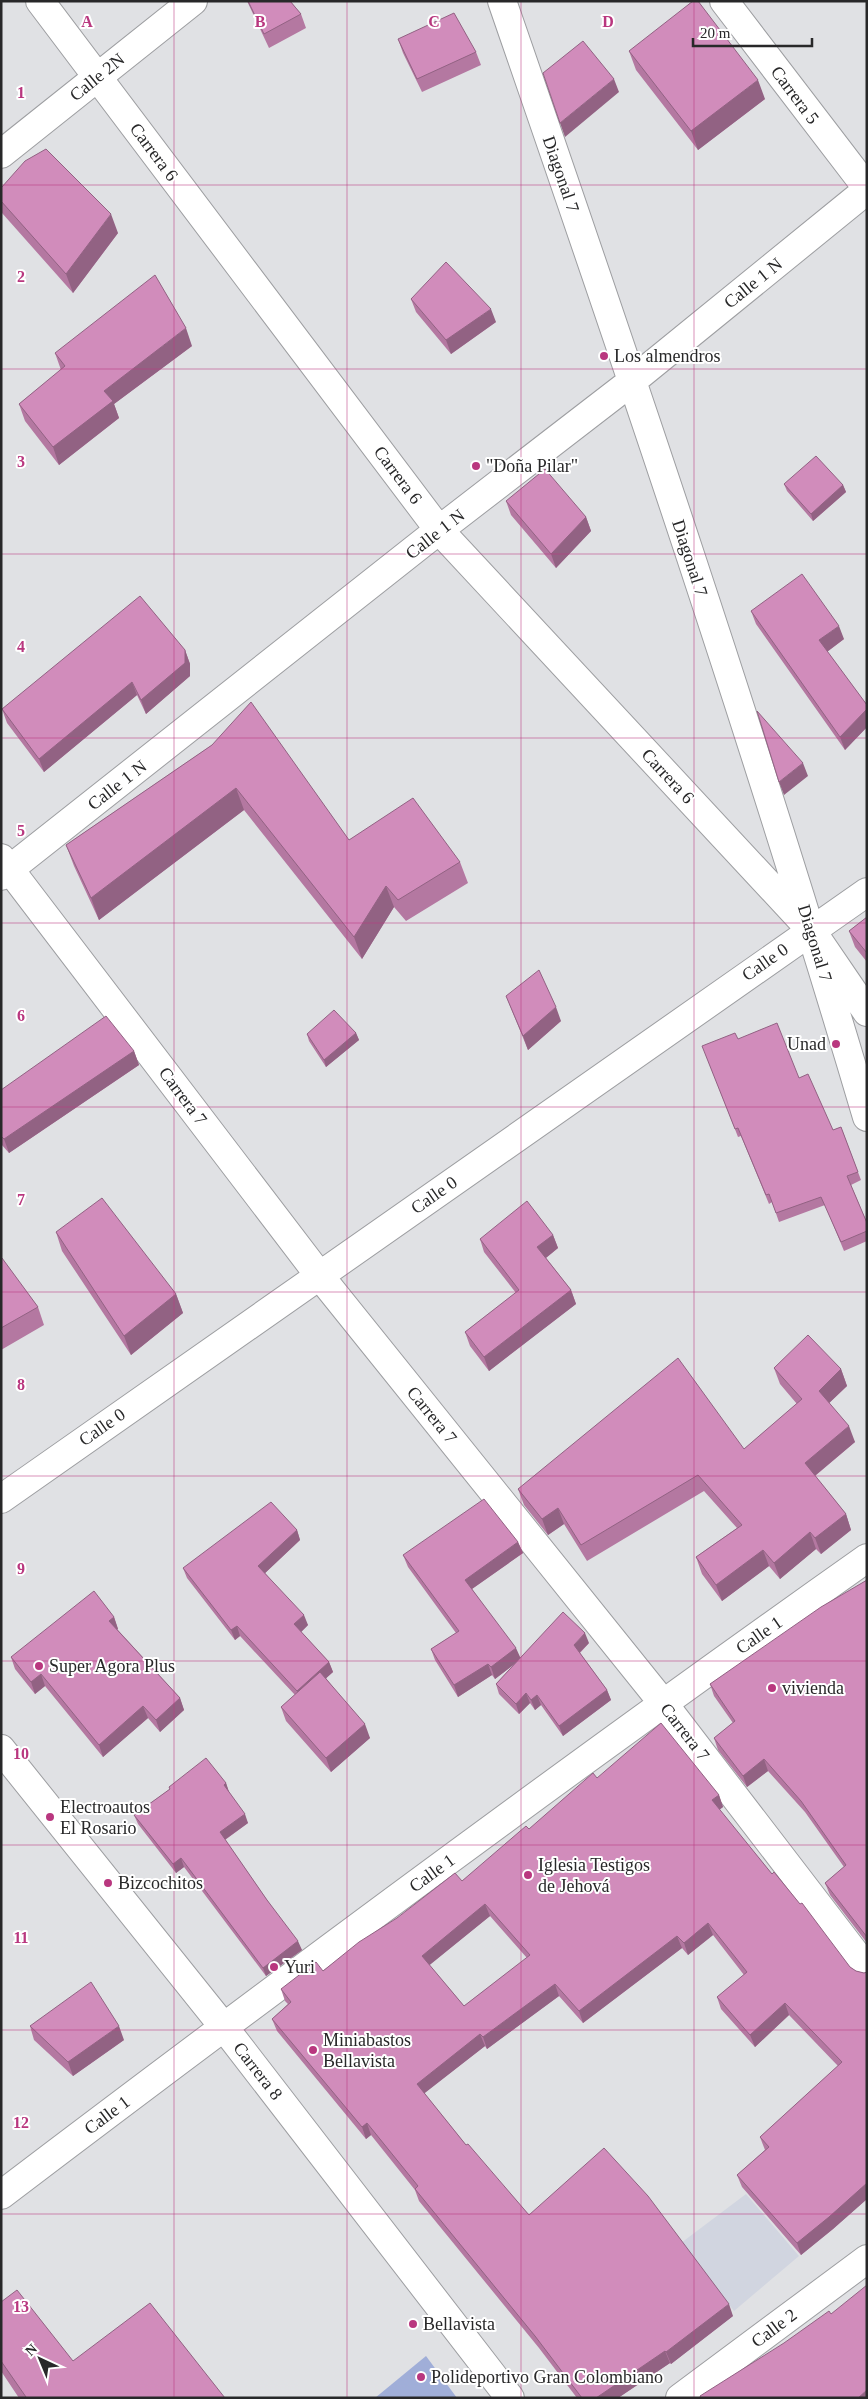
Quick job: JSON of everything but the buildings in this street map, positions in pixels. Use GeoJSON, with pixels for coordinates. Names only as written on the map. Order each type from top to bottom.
{"type":"FeatureCollection","features":[{"type":"Feature","properties":{"kind":"street","name":"Carrera 6"},"geometry":{"type":"LineString","coordinates":[[40,1],[439,530],[811,930],[867,1012]]}},
{"type":"Feature","properties":{"kind":"street","name":"Calle 2N"},"geometry":{"type":"LineString","coordinates":[[1,154],[193,1]]}},
{"type":"Feature","properties":{"kind":"street","name":"Diagonal 7"},"geometry":{"type":"LineString","coordinates":[[502,1],[631,382],[811,930],[867,1118]]}},
{"type":"Feature","properties":{"kind":"street","name":"Carrera 5"},"geometry":{"type":"LineString","coordinates":[[724,1],[867,189]]}},
{"type":"Feature","properties":{"kind":"street","name":"Calle 1 N"},"geometry":{"type":"LineString","coordinates":[[4,868],[631,382],[867,189]]}},
{"type":"Feature","properties":{"kind":"street","name":"Carrera 7"},"geometry":{"type":"LineString","coordinates":[[4,868],[320,1275],[663,1703],[867,1969]]}},
{"type":"Feature","properties":{"kind":"street","name":"Calle 0"},"geometry":{"type":"LineString","coordinates":[[1,1498],[867,892]]}},
{"type":"Feature","properties":{"kind":"street","name":"Calle 1"},"geometry":{"type":"LineString","coordinates":[[1,2195],[224,2026],[663,1703],[867,1558]]}},
{"type":"Feature","properties":{"kind":"street","name":"Carrera 8"},"geometry":{"type":"LineString","coordinates":[[1,1749],[224,2026],[510,2398]]}},
{"type":"Feature","properties":{"kind":"street","name":"Calle 2"},"geometry":{"type":"LineString","coordinates":[[680,2398],[867,2259]]}},
{"type":"Feature","properties":{"kind":"shaded area"},"geometry":{"type":"Polygon","coordinates":[[[746,2194],[799,2256],[734,2311],[681,2243],[746,2194]]]}},
{"type":"Feature","properties":{"kind":"shaded area","name":"Polideportivo Gran Colombiano"},"geometry":{"type":"Polygon","coordinates":[[[426,2356],[457,2398],[375,2398],[426,2356]]]}},
{"type":"Feature","properties":{"kind":"place","name":"Los almendros"},"geometry":{"type":"Point","coordinates":[604,356]}},
{"type":"Feature","properties":{"kind":"place","name":"\"Doña Pilar\""},"geometry":{"type":"Point","coordinates":[476,466]}},
{"type":"Feature","properties":{"kind":"place","name":"Unad"},"geometry":{"type":"Point","coordinates":[836,1044]}},
{"type":"Feature","properties":{"kind":"place","name":"Super Agora Plus"},"geometry":{"type":"Point","coordinates":[39,1666]}},
{"type":"Feature","properties":{"kind":"place","name":"vivienda"},"geometry":{"type":"Point","coordinates":[772,1688]}},
{"type":"Feature","properties":{"kind":"place","name":"Electroautos El Rosario"},"geometry":{"type":"Point","coordinates":[50,1817]}},
{"type":"Feature","properties":{"kind":"place","name":"Iglesia Testigos de Jehová"},"geometry":{"type":"Point","coordinates":[528,1875]}},
{"type":"Feature","properties":{"kind":"place","name":"Bizcochitos"},"geometry":{"type":"Point","coordinates":[108,1883]}},
{"type":"Feature","properties":{"kind":"place","name":"Yuri"},"geometry":{"type":"Point","coordinates":[274,1967]}},
{"type":"Feature","properties":{"kind":"place","name":"Miniabastos Bellavista"},"geometry":{"type":"Point","coordinates":[313,2050]}},
{"type":"Feature","properties":{"kind":"place","name":"Bellavista"},"geometry":{"type":"Point","coordinates":[413,2324]}},
{"type":"Feature","properties":{"kind":"place","name":"Polideportivo Gran Colombiano"},"geometry":{"type":"Point","coordinates":[421,2377]}}]}
